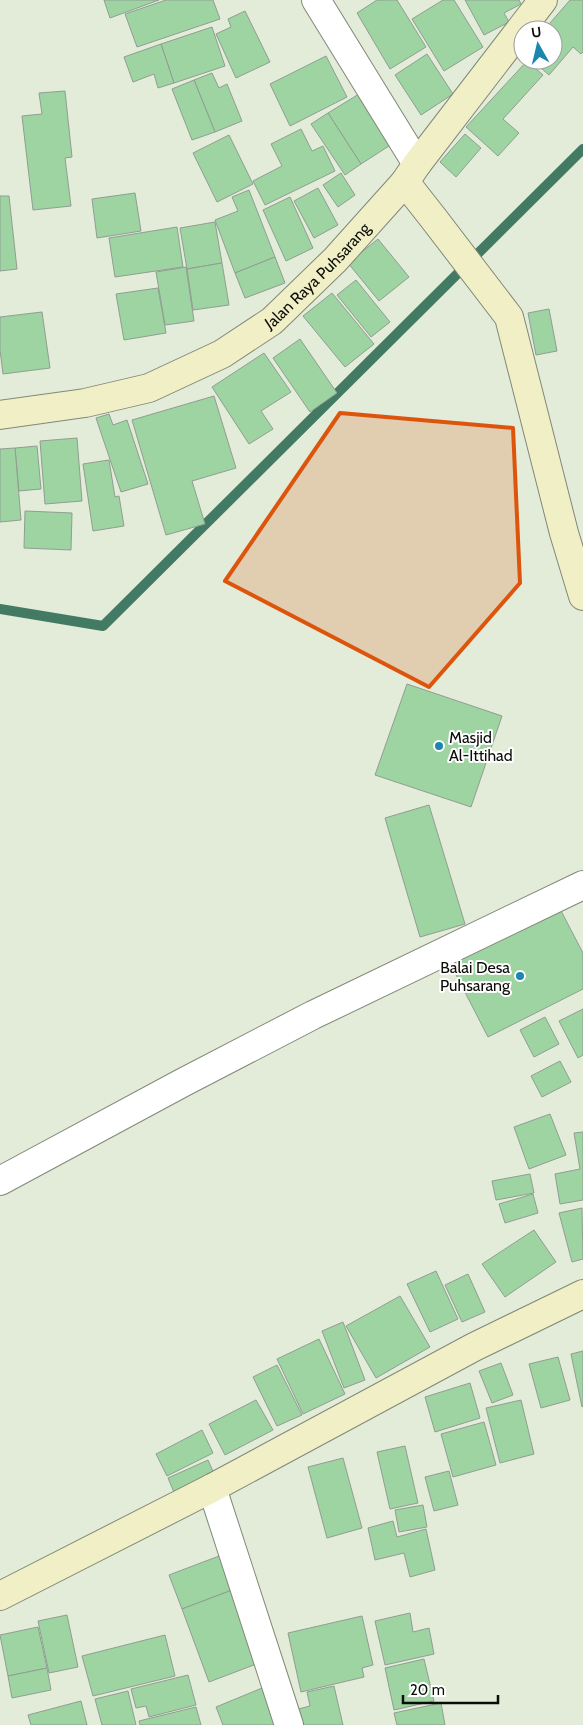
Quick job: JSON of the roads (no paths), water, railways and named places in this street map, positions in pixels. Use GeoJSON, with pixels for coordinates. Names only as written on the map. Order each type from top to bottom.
{"type":"FeatureCollection","features":[{"type":"Feature","properties":{"kind":"street"},"geometry":{"type":"LineString","coordinates":[[316,0],[434,218],[509,318],[564,533],[583,596]]}},
{"type":"Feature","properties":{"kind":"street","name":"Jalan Raya Puhsarang"},"geometry":{"type":"LineString","coordinates":[[0,415],[85,403],[150,388],[222,354],[272,321],[335,260],[411,173],[543,0]]}},
{"type":"Feature","properties":{"kind":"street"},"geometry":{"type":"LineString","coordinates":[[0,1181],[313,1015],[583,884]]}},
{"type":"Feature","properties":{"kind":"street"},"geometry":{"type":"LineString","coordinates":[[0,1596],[212,1488],[474,1347],[583,1294]]}},
{"type":"Feature","properties":{"kind":"street"},"geometry":{"type":"LineString","coordinates":[[212,1488],[289,1725]]}},
{"type":"Feature","properties":{"kind":"waterway"},"geometry":{"type":"LineString","coordinates":[[0,609],[103,626],[583,149]]}},
{"type":"Feature","properties":{"kind":"place","name":"Masjid Al-Ittihad"},"geometry":{"type":"Point","coordinates":[439,746]}},
{"type":"Feature","properties":{"kind":"place","name":"Balai Desa Puhsarang"},"geometry":{"type":"Point","coordinates":[520,976]}}]}
